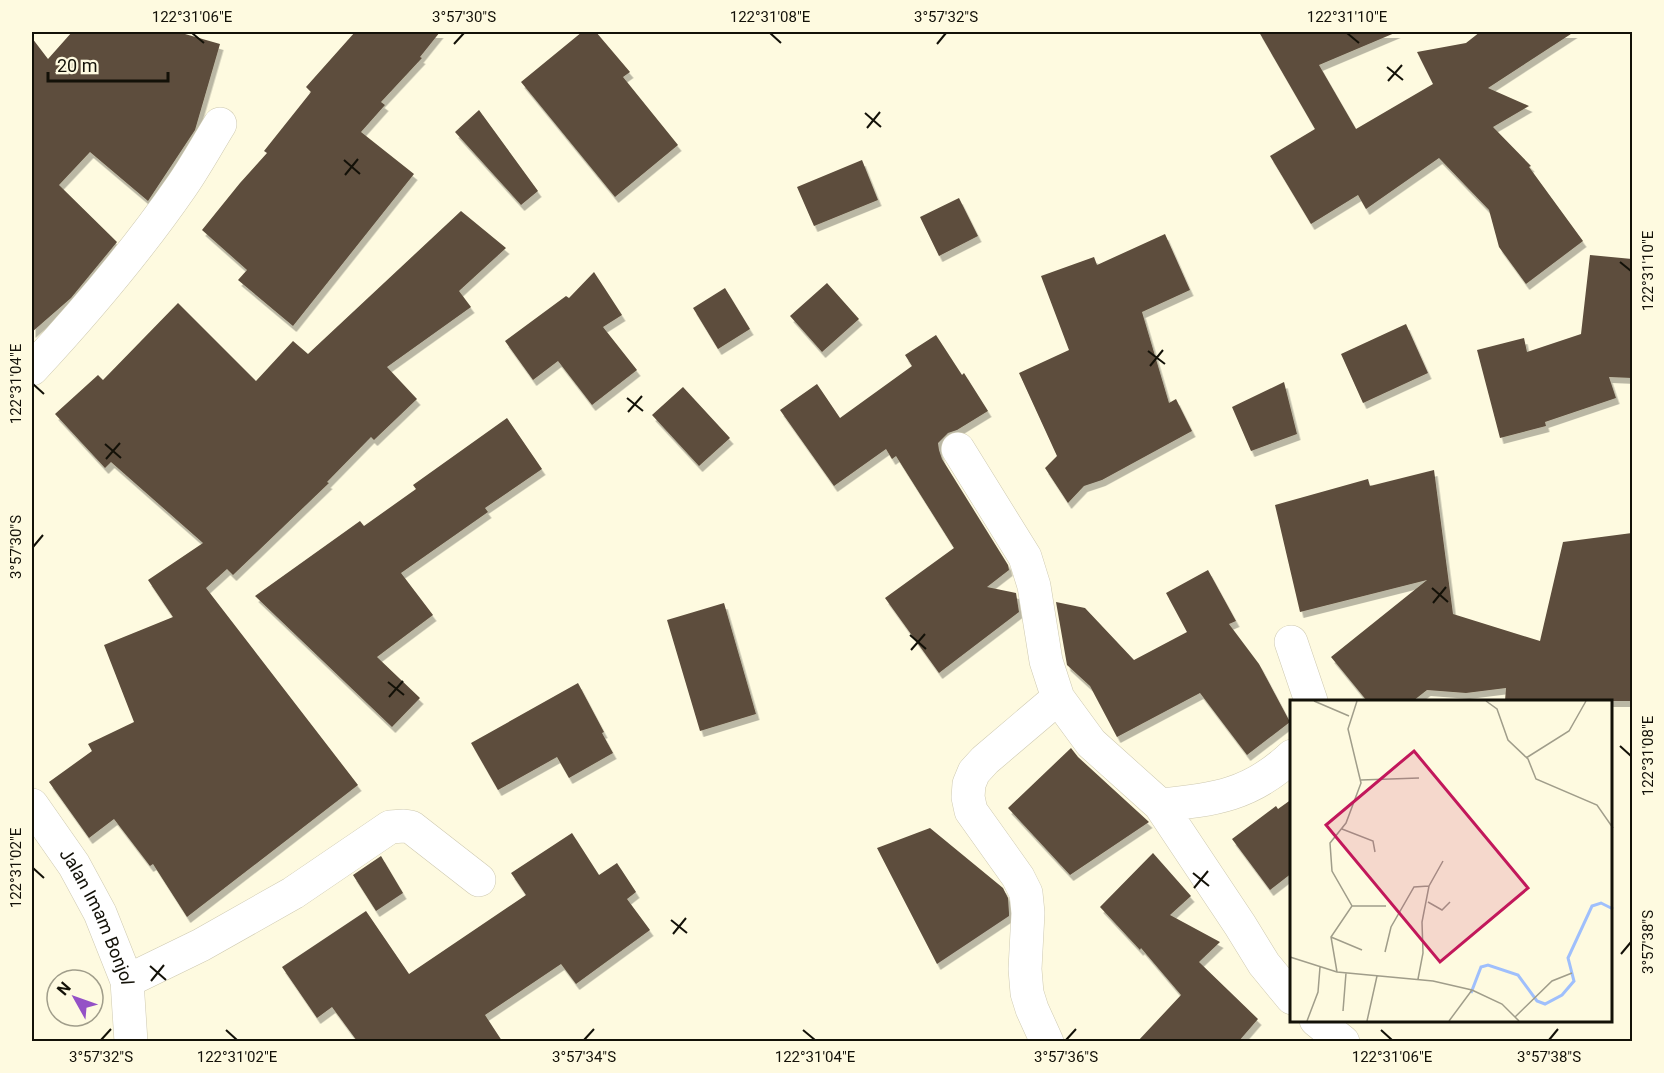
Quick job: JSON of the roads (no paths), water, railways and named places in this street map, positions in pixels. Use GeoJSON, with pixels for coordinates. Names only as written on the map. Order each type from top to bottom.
{"type":"FeatureCollection","features":[{"type":"Feature","properties":{"kind":"street"},"geometry":{"type":"LineString","coordinates":[[32,369],[114,276],[151,228],[182,185],[220,124]]}},
{"type":"Feature","properties":{"kind":"street"},"geometry":{"type":"LineString","coordinates":[[958,449],[1025,556],[1034,586],[1046,661],[1058,698],[1091,743],[1160,805],[1264,964],[1290,996]]}},
{"type":"Feature","properties":{"kind":"street"},"geometry":{"type":"LineString","coordinates":[[1291,642],[1311,700]]}},
{"type":"Feature","properties":{"kind":"street"},"geometry":{"type":"LineString","coordinates":[[1047,1041],[1032,1009],[1028,993],[1025,969],[1028,913],[1026,892],[1018,877],[971,811],[968,797],[969,784],[974,772],[1058,698]]}},
{"type":"Feature","properties":{"kind":"street"},"geometry":{"type":"LineString","coordinates":[[1160,805],[1202,801],[1234,793],[1274,773],[1290,758]]}},
{"type":"Feature","properties":{"kind":"street","name":"Jalan Imam Bonjol"},"geometry":{"type":"LineString","coordinates":[[32,805],[74,865],[100,913],[127,981],[131,1041]]}},
{"type":"Feature","properties":{"kind":"street"},"geometry":{"type":"LineString","coordinates":[[127,981],[201,945],[293,893],[390,827],[411,827],[479,880]]}},
{"type":"Feature","properties":{"kind":"street"},"geometry":{"type":"LineString","coordinates":[[1318,1022],[1342,1041]]}}]}
